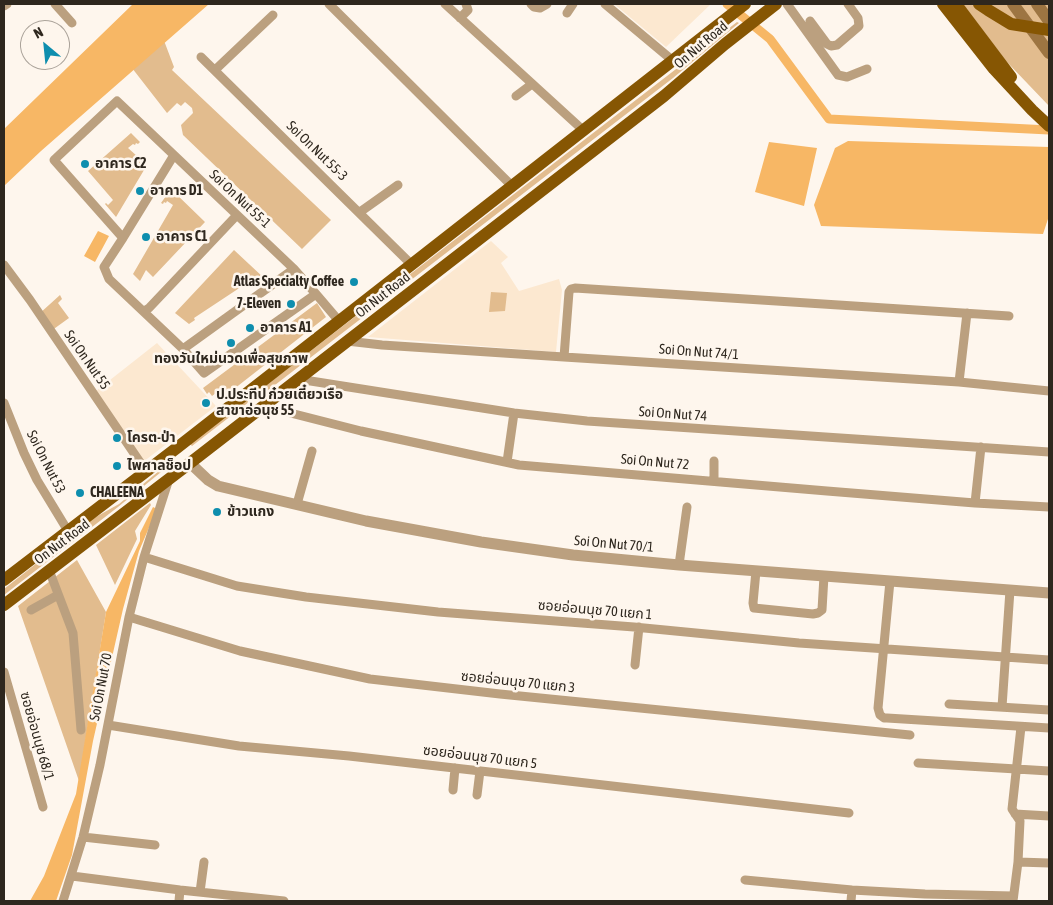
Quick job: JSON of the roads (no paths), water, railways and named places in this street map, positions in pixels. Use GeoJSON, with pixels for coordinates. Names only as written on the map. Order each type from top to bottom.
{"type":"FeatureCollection","features":[{"type":"Feature","properties":{"kind":"main road","name":"On Nut Road"},"geometry":{"type":"LineString","coordinates":[[4,580],[339,322],[745,4]]}},
{"type":"Feature","properties":{"kind":"main road"},"geometry":{"type":"LineString","coordinates":[[943,4],[994,69],[1049,126]]}},
{"type":"Feature","properties":{"kind":"main road"},"geometry":{"type":"LineString","coordinates":[[956,4],[1014,80],[1049,117]]}},
{"type":"Feature","properties":{"kind":"main road"},"geometry":{"type":"LineString","coordinates":[[979,4],[1011,24],[1049,30]]}},
{"type":"Feature","properties":{"kind":"main road"},"geometry":{"type":"LineString","coordinates":[[1014,4],[1049,53]]}},
{"type":"Feature","properties":{"kind":"main road"},"geometry":{"type":"LineString","coordinates":[[1037,4],[1049,21]]}},
{"type":"Feature","properties":{"kind":"main road","name":"On Nut Road"},"geometry":{"type":"LineString","coordinates":[[4,604],[190,463],[664,96],[772,7]]}},
{"type":"Feature","properties":{"kind":"main road"},"geometry":{"type":"LineString","coordinates":[[178,447],[190,463]]}},
{"type":"Feature","properties":{"kind":"street"},"geometry":{"type":"LineString","coordinates":[[55,4],[72,22]]}},
{"type":"Feature","properties":{"kind":"street"},"geometry":{"type":"LineString","coordinates":[[328,4],[512,186]]}},
{"type":"Feature","properties":{"kind":"street"},"geometry":{"type":"LineString","coordinates":[[445,4],[584,131]]}},
{"type":"Feature","properties":{"kind":"street"},"geometry":{"type":"LineString","coordinates":[[460,18],[468,10],[466,4]]}},
{"type":"Feature","properties":{"kind":"street"},"geometry":{"type":"LineString","coordinates":[[531,4],[534,7],[540,8],[546,4]]}},
{"type":"Feature","properties":{"kind":"street"},"geometry":{"type":"LineString","coordinates":[[567,13],[573,4]]}},
{"type":"Feature","properties":{"kind":"street"},"geometry":{"type":"LineString","coordinates":[[605,4],[672,60]]}},
{"type":"Feature","properties":{"kind":"street"},"geometry":{"type":"LineString","coordinates":[[788,4],[838,75],[847,77],[867,69]]}},
{"type":"Feature","properties":{"kind":"street"},"geometry":{"type":"LineString","coordinates":[[810,21],[827,44],[831,46],[837,45],[859,26],[858,18],[848,4]]}},
{"type":"Feature","properties":{"kind":"street"},"geometry":{"type":"LineString","coordinates":[[215,70],[273,15]]}},
{"type":"Feature","properties":{"kind":"street","name":"Soi On Nut 55-3"},"geometry":{"type":"LineString","coordinates":[[201,57],[412,265]]}},
{"type":"Feature","properties":{"kind":"street"},"geometry":{"type":"LineString","coordinates":[[516,96],[532,84]]}},
{"type":"Feature","properties":{"kind":"street","name":"Soi On Nut 55-1"},"geometry":{"type":"LineString","coordinates":[[123,238],[54,160],[118,101],[294,268],[339,322]]}},
{"type":"Feature","properties":{"kind":"street"},"geometry":{"type":"LineString","coordinates":[[174,155],[104,267],[109,279],[183,349],[204,372],[316,294]]}},
{"type":"Feature","properties":{"kind":"street"},"geometry":{"type":"LineString","coordinates":[[360,212],[398,184]]}},
{"type":"Feature","properties":{"kind":"street"},"geometry":{"type":"LineString","coordinates":[[144,311],[149,308],[237,215]]}},
{"type":"Feature","properties":{"kind":"street","name":"Soi On Nut 55"},"geometry":{"type":"LineString","coordinates":[[4,265],[146,471]]}},
{"type":"Feature","properties":{"kind":"street"},"geometry":{"type":"LineString","coordinates":[[183,349],[294,268]]}},
{"type":"Feature","properties":{"kind":"street"},"geometry":{"type":"LineString","coordinates":[[564,358],[569,292],[575,288],[1009,316]]}},
{"type":"Feature","properties":{"kind":"street"},"geometry":{"type":"LineString","coordinates":[[959,382],[967,313]]}},
{"type":"Feature","properties":{"kind":"street","name":"Soi On Nut 74/1"},"geometry":{"type":"LineString","coordinates":[[347,341],[564,358],[959,382],[1049,391]]}},
{"type":"Feature","properties":{"kind":"street","name":"Soi On Nut 74"},"geometry":{"type":"LineString","coordinates":[[298,379],[514,413],[597,422],[1049,452]]}},
{"type":"Feature","properties":{"kind":"street","name":"Soi On Nut 53"},"geometry":{"type":"LineString","coordinates":[[4,403],[37,480],[68,531]]}},
{"type":"Feature","properties":{"kind":"street","name":"Soi On Nut 72"},"geometry":{"type":"LineString","coordinates":[[264,406],[361,431],[519,465],[975,503],[1049,507]]}},
{"type":"Feature","properties":{"kind":"street"},"geometry":{"type":"LineString","coordinates":[[508,462],[514,413]]}},
{"type":"Feature","properties":{"kind":"street"},"geometry":{"type":"LineString","coordinates":[[975,503],[981,447]]}},
{"type":"Feature","properties":{"kind":"street"},"geometry":{"type":"LineString","coordinates":[[297,504],[312,451]]}},
{"type":"Feature","properties":{"kind":"street"},"geometry":{"type":"LineString","coordinates":[[714,461],[714,481]]}},
{"type":"Feature","properties":{"kind":"street","name":"Soi On Nut 70/1"},"geometry":{"type":"LineString","coordinates":[[190,463],[208,480],[218,486],[366,521],[481,542],[573,555],[679,565],[1049,593]]}},
{"type":"Feature","properties":{"kind":"street","name":"Soi On Nut 70"},"geometry":{"type":"LineString","coordinates":[[63,901],[83,837],[129,618],[144,557],[169,479]]}},
{"type":"Feature","properties":{"kind":"street"},"geometry":{"type":"LineString","coordinates":[[679,565],[687,506]]}},
{"type":"Feature","properties":{"kind":"street","name":"ซอยอ่อนนุช 70 แยก 1"},"geometry":{"type":"LineString","coordinates":[[144,557],[237,586],[306,597],[438,612],[639,627],[799,644],[1049,660]]}},
{"type":"Feature","properties":{"kind":"street"},"geometry":{"type":"LineString","coordinates":[[49,570],[73,633],[81,730]]}},
{"type":"Feature","properties":{"kind":"street"},"geometry":{"type":"LineString","coordinates":[[756,571],[754,608],[813,614],[822,610],[824,576]]}},
{"type":"Feature","properties":{"kind":"street"},"geometry":{"type":"LineString","coordinates":[[890,581],[878,708],[884,718],[1049,728]]}},
{"type":"Feature","properties":{"kind":"street"},"geometry":{"type":"LineString","coordinates":[[1002,707],[1010,590]]}},
{"type":"Feature","properties":{"kind":"street"},"geometry":{"type":"LineString","coordinates":[[31,610],[58,595]]}},
{"type":"Feature","properties":{"kind":"street","name":"ซอยอ่อนนุช 70 แยก 3"},"geometry":{"type":"LineString","coordinates":[[129,618],[240,651],[370,679],[500,694],[910,735]]}},
{"type":"Feature","properties":{"kind":"street"},"geometry":{"type":"LineString","coordinates":[[635,665],[639,627]]}},
{"type":"Feature","properties":{"kind":"street","name":"ซอยอ่อนนุช 68/1"},"geometry":{"type":"LineString","coordinates":[[4,672],[43,807]]}},
{"type":"Feature","properties":{"kind":"street"},"geometry":{"type":"LineString","coordinates":[[949,704],[1049,710]]}},
{"type":"Feature","properties":{"kind":"street","name":"ซอยอ่อนนุช 70 แยก 5"},"geometry":{"type":"LineString","coordinates":[[108,725],[239,746],[348,756],[849,813]]}},
{"type":"Feature","properties":{"kind":"street"},"geometry":{"type":"LineString","coordinates":[[745,880],[852,890],[902,897],[1013,899],[1018,862],[1020,821],[1012,809],[1021,726]]}},
{"type":"Feature","properties":{"kind":"street"},"geometry":{"type":"LineString","coordinates":[[918,763],[1049,770]]}},
{"type":"Feature","properties":{"kind":"street"},"geometry":{"type":"LineString","coordinates":[[453,790],[455,768]]}},
{"type":"Feature","properties":{"kind":"street"},"geometry":{"type":"LineString","coordinates":[[477,795],[480,771]]}},
{"type":"Feature","properties":{"kind":"street"},"geometry":{"type":"LineString","coordinates":[[1016,814],[1049,816]]}},
{"type":"Feature","properties":{"kind":"street"},"geometry":{"type":"LineString","coordinates":[[83,837],[155,845]]}},
{"type":"Feature","properties":{"kind":"street"},"geometry":{"type":"LineString","coordinates":[[200,892],[204,862]]}},
{"type":"Feature","properties":{"kind":"street"},"geometry":{"type":"LineString","coordinates":[[1018,862],[1049,863]]}},
{"type":"Feature","properties":{"kind":"street"},"geometry":{"type":"LineString","coordinates":[[72,876],[284,901]]}},
{"type":"Feature","properties":{"kind":"street"},"geometry":{"type":"LineString","coordinates":[[179,901],[180,890]]}},
{"type":"Feature","properties":{"kind":"street"},"geometry":{"type":"LineString","coordinates":[[851,901],[852,890]]}},
{"type":"Feature","properties":{"kind":"waterway"},"geometry":{"type":"LineString","coordinates":[[727,4],[770,39],[829,119],[1049,130]]}},
{"type":"Feature","properties":{"kind":"place","name":"อาคาร C2"},"geometry":{"type":"Point","coordinates":[85,164]}},
{"type":"Feature","properties":{"kind":"place","name":"อาคาร D1"},"geometry":{"type":"Point","coordinates":[140,191]}},
{"type":"Feature","properties":{"kind":"place","name":"อาคาร C1"},"geometry":{"type":"Point","coordinates":[146,237]}},
{"type":"Feature","properties":{"kind":"place","name":"Atlas Specialty Coffee"},"geometry":{"type":"Point","coordinates":[354,282]}},
{"type":"Feature","properties":{"kind":"place","name":"7-Eleven"},"geometry":{"type":"Point","coordinates":[291,304]}},
{"type":"Feature","properties":{"kind":"place","name":"อาคาร A1"},"geometry":{"type":"Point","coordinates":[250,328]}},
{"type":"Feature","properties":{"kind":"place","name":"ทองวันใหม่นวดเพื่อสุขภาพ"},"geometry":{"type":"Point","coordinates":[231,343]}},
{"type":"Feature","properties":{"kind":"place","name":"ป.ประทีป ก๋วยเตี๋ยวเรือ สาขาอ่อนุช 55"},"geometry":{"type":"Point","coordinates":[206,403]}},
{"type":"Feature","properties":{"kind":"place","name":"โครต-ป่า"},"geometry":{"type":"Point","coordinates":[117,438]}},
{"type":"Feature","properties":{"kind":"place","name":"ไพศาลช็อป"},"geometry":{"type":"Point","coordinates":[117,466]}},
{"type":"Feature","properties":{"kind":"place","name":"CHALEENA"},"geometry":{"type":"Point","coordinates":[80,493]}},
{"type":"Feature","properties":{"kind":"place","name":"ข้าวแกง"},"geometry":{"type":"Point","coordinates":[217,512]}}]}
